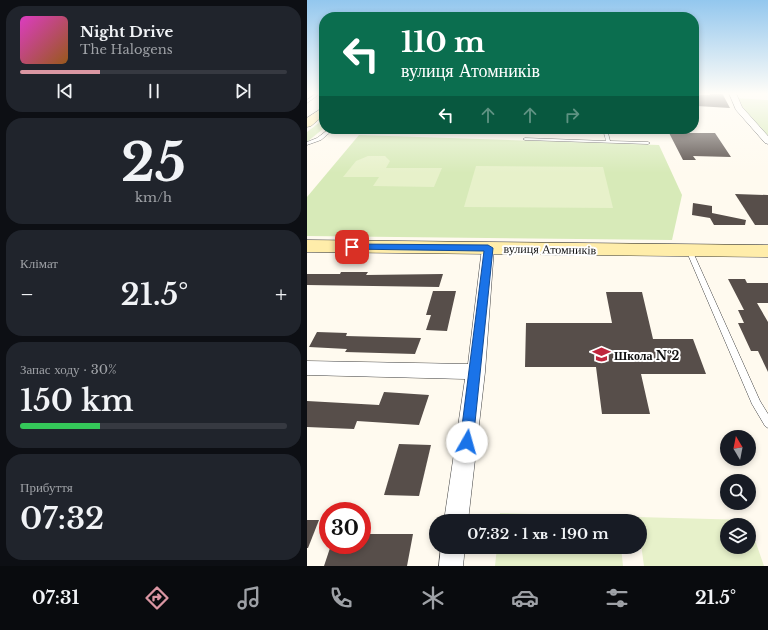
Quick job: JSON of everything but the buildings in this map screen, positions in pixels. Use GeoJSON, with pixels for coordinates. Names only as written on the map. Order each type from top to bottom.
{"type":"FeatureCollection","features":[{"type":"Feature","properties":{"kind":"street"},"geometry":{"type":"LineString","coordinates":[[749,119],[768,142]]}},
{"type":"Feature","properties":{"kind":"street","name":"вулиця Атомників"},"geometry":{"type":"LineString","coordinates":[[307,246],[768,251]]}},
{"type":"Feature","properties":{"kind":"street"},"geometry":{"type":"LineString","coordinates":[[458,514],[476,372],[488,248]]}},
{"type":"Feature","properties":{"kind":"street"},"geometry":{"type":"LineString","coordinates":[[307,368],[476,372]]}},
{"type":"Feature","properties":{"kind":"street"},"geometry":{"type":"LineString","coordinates":[[451,566],[452,554]]}},
{"type":"Feature","properties":{"kind":"lane"},"geometry":{"type":"LineString","coordinates":[[307,144],[319,139],[326,134]]}},
{"type":"Feature","properties":{"kind":"lane"},"geometry":{"type":"LineString","coordinates":[[606,134],[608,142]]}},
{"type":"Feature","properties":{"kind":"lane"},"geometry":{"type":"LineString","coordinates":[[525,140],[648,143]]}},
{"type":"Feature","properties":{"kind":"lane"},"geometry":{"type":"LineString","coordinates":[[689,250],[757,404],[768,423]]}},
{"type":"Feature","properties":{"kind":"green space"},"geometry":{"type":"Polygon","coordinates":[[[752,119],[768,119],[768,138],[752,119]]]}},
{"type":"Feature","properties":{"kind":"green space"},"geometry":{"type":"Polygon","coordinates":[[[319,123],[319,132],[307,142],[307,132],[319,123]]]}},
{"type":"Feature","properties":{"kind":"green space"},"geometry":{"type":"Polygon","coordinates":[[[359,135],[659,145],[682,195],[672,240],[307,236],[307,197],[359,135]]]}},
{"type":"Feature","properties":{"kind":"green space"},"geometry":{"type":"Polygon","coordinates":[[[368,156],[385,156],[390,161],[386,168],[442,168],[434,187],[373,186],[379,177],[343,177],[356,161],[368,156]]]}},
{"type":"Feature","properties":{"kind":"green space"},"geometry":{"type":"Polygon","coordinates":[[[476,166],[603,167],[613,208],[464,207],[476,166]]]}},
{"type":"Feature","properties":{"kind":"green space"},"geometry":{"type":"Polygon","coordinates":[[[500,513],[529,514],[500,514],[500,513]]]}},
{"type":"Feature","properties":{"kind":"green space"},"geometry":{"type":"Polygon","coordinates":[[[647,517],[720,519],[720,554],[756,554],[756,543],[764,566],[644,566],[642,554],[647,554],[647,517]]]}},
{"type":"Feature","properties":{"kind":"green space"},"geometry":{"type":"Polygon","coordinates":[[[496,554],[622,554],[623,566],[495,566],[496,554]]]}},
{"type":"Feature","properties":{"kind":"place","name":"Школа №2"},"geometry":{"type":"Point","coordinates":[601,355]}},
{"type":"Feature","properties":{"kind":"route"},"geometry":{"type":"LineString","coordinates":[[352,247],[488,248],[467,442]]}}]}
